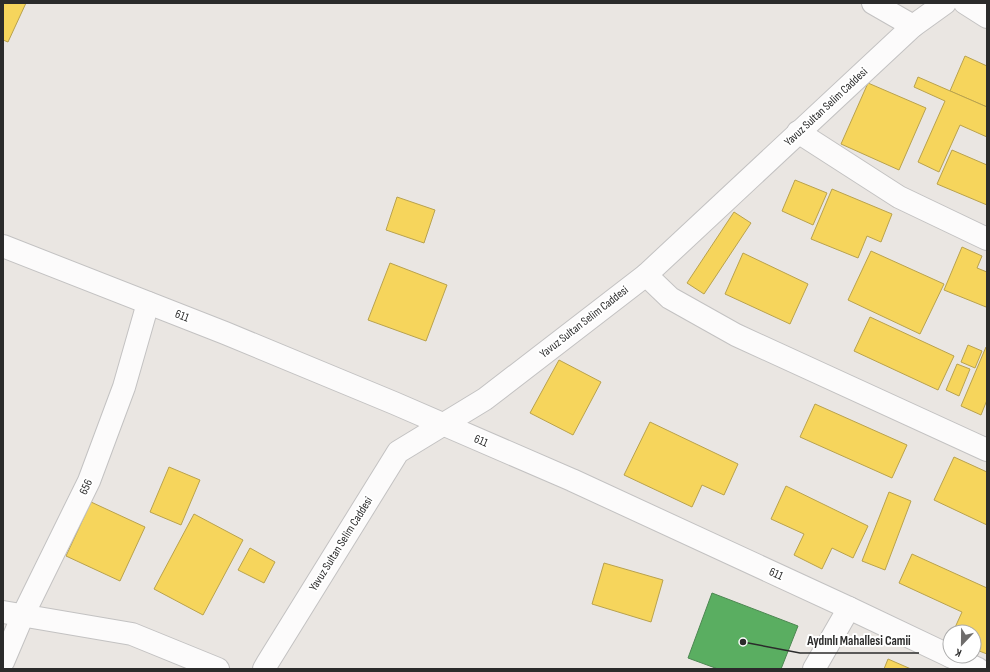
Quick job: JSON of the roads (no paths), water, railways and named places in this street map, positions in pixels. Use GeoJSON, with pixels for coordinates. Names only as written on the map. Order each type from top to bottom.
{"type":"FeatureCollection","features":[{"type":"Feature","properties":{"kind":"street"},"geometry":{"type":"LineString","coordinates":[[872,3],[913,26]]}},
{"type":"Feature","properties":{"kind":"street","name":"Yavuz Sultan Selim Caddesi"},"geometry":{"type":"LineString","coordinates":[[264,669],[398,452],[485,399],[646,274],[913,26],[945,3]]}},
{"type":"Feature","properties":{"kind":"street"},"geometry":{"type":"LineString","coordinates":[[965,3],[987,17]]}},
{"type":"Feature","properties":{"kind":"street"},"geometry":{"type":"LineString","coordinates":[[798,132],[899,197],[987,239]]}},
{"type":"Feature","properties":{"kind":"street","name":"611"},"geometry":{"type":"LineString","coordinates":[[3,246],[365,390],[572,480],[942,652]]}},
{"type":"Feature","properties":{"kind":"street"},"geometry":{"type":"LineString","coordinates":[[646,274],[670,298],[736,334],[987,450]]}},
{"type":"Feature","properties":{"kind":"street","name":"656"},"geometry":{"type":"LineString","coordinates":[[3,662],[13,613],[90,481],[124,387],[148,303]]}},
{"type":"Feature","properties":{"kind":"street"},"geometry":{"type":"LineString","coordinates":[[814,669],[849,608]]}},
{"type":"Feature","properties":{"kind":"street"},"geometry":{"type":"LineString","coordinates":[[13,613],[132,634],[218,669]]}},
{"type":"Feature","properties":{"kind":"street","name":"611"},"geometry":{"type":"LineString","coordinates":[[967,664],[978,669]]}},
{"type":"Feature","properties":{"kind":"place","name":"Aydınlı Mahallesi Camii"},"geometry":{"type":"Point","coordinates":[743,642]}}]}
